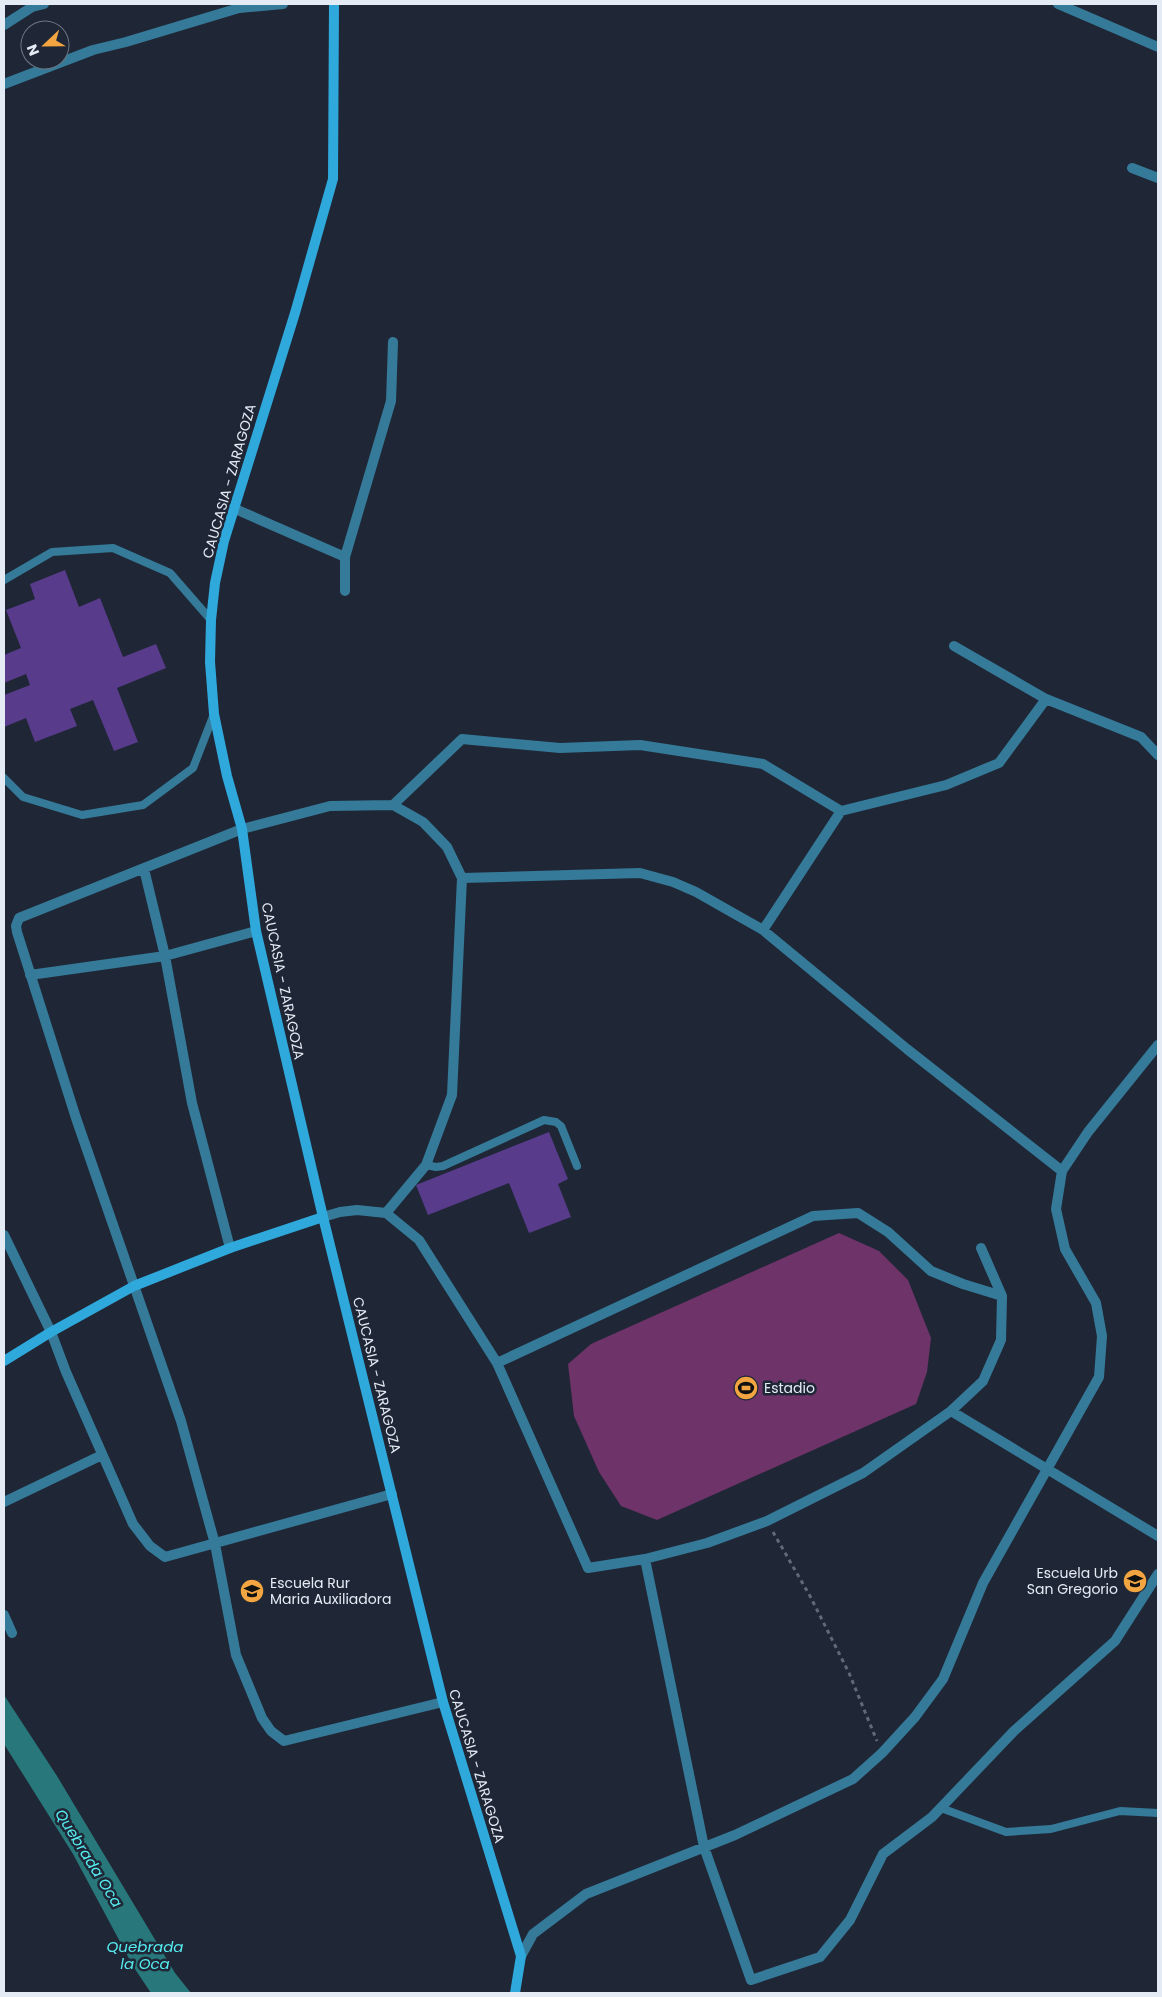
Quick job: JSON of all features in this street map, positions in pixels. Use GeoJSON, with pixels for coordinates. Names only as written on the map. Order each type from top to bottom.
{"type":"FeatureCollection","features":[{"type":"Feature","properties":{"kind":"main road","name":"CAUCASIA - ZARAGOZA"},"geometry":{"type":"LineString","coordinates":[[334,4],[333,179],[295,313],[233,508],[217,574],[211,620],[210,662],[214,714],[227,776],[242,829],[256,931],[323,1217],[442,1702],[521,1956]]}},
{"type":"Feature","properties":{"kind":"main road"},"geometry":{"type":"LineString","coordinates":[[4,1361],[134,1286],[230,1248],[323,1217]]}},
{"type":"Feature","properties":{"kind":"main road"},"geometry":{"type":"LineString","coordinates":[[515,1993],[521,1956]]}},
{"type":"Feature","properties":{"kind":"street"},"geometry":{"type":"LineString","coordinates":[[4,25],[32,7],[44,4]]}},
{"type":"Feature","properties":{"kind":"street"},"geometry":{"type":"LineString","coordinates":[[4,84],[93,50],[239,8],[283,4]]}},
{"type":"Feature","properties":{"kind":"street"},"geometry":{"type":"LineString","coordinates":[[1058,4],[1158,47]]}},
{"type":"Feature","properties":{"kind":"street"},"geometry":{"type":"LineString","coordinates":[[1132,168],[1158,178]]}},
{"type":"Feature","properties":{"kind":"street"},"geometry":{"type":"LineString","coordinates":[[345,591],[345,557],[391,401],[393,342]]}},
{"type":"Feature","properties":{"kind":"street"},"geometry":{"type":"LineString","coordinates":[[233,508],[345,557]]}},
{"type":"Feature","properties":{"kind":"street"},"geometry":{"type":"LineString","coordinates":[[954,646],[1046,699],[1141,737],[1158,755]]}},
{"type":"Feature","properties":{"kind":"street"},"geometry":{"type":"LineString","coordinates":[[763,930],[841,811],[946,785],[999,763],[1046,699]]}},
{"type":"Feature","properties":{"kind":"street"},"geometry":{"type":"LineString","coordinates":[[393,805],[462,739],[560,748],[640,745],[764,764],[841,811]]}},
{"type":"Feature","properties":{"kind":"street"},"geometry":{"type":"LineString","coordinates":[[386,1213],[426,1164],[452,1096],[462,878],[447,847],[423,822],[393,805],[330,806],[242,829],[19,918],[16,926],[17,932],[30,975],[76,1118],[180,1421],[215,1544],[236,1655],[262,1718],[271,1731],[284,1741],[442,1702]]}},
{"type":"Feature","properties":{"kind":"street"},"geometry":{"type":"LineString","coordinates":[[144,869],[165,956],[192,1103],[230,1248]]}},
{"type":"Feature","properties":{"kind":"street"},"geometry":{"type":"LineString","coordinates":[[462,878],[640,873],[681,885],[763,930],[907,1049],[1062,1171]]}},
{"type":"Feature","properties":{"kind":"street"},"geometry":{"type":"LineString","coordinates":[[30,975],[165,956],[256,931]]}},
{"type":"Feature","properties":{"kind":"street"},"geometry":{"type":"LineString","coordinates":[[521,1956],[533,1934],[586,1894],[736,1835],[852,1779],[882,1753],[915,1717],[943,1679],[983,1584],[1099,1377],[1102,1336],[1096,1303],[1065,1249],[1056,1209],[1062,1171],[1088,1132],[1158,1045]]}},
{"type":"Feature","properties":{"kind":"street"},"geometry":{"type":"LineString","coordinates":[[323,1217],[340,1212],[358,1210],[386,1213],[419,1240],[497,1363],[588,1568],[645,1559],[707,1543],[766,1521],[863,1473],[951,1411],[983,1381],[1001,1340],[1002,1296],[981,1248]]}},
{"type":"Feature","properties":{"kind":"street"},"geometry":{"type":"LineString","coordinates":[[497,1363],[813,1216],[858,1214],[888,1232],[931,1271],[963,1284],[1002,1296]]}},
{"type":"Feature","properties":{"kind":"street"},"geometry":{"type":"LineString","coordinates":[[4,1235],[52,1332],[66,1372],[133,1524],[150,1546],[165,1557],[392,1494]]}},
{"type":"Feature","properties":{"kind":"street"},"geometry":{"type":"LineString","coordinates":[[951,1411],[1049,1468],[1158,1536]]}},
{"type":"Feature","properties":{"kind":"street"},"geometry":{"type":"LineString","coordinates":[[4,1502],[102,1454]]}},
{"type":"Feature","properties":{"kind":"street"},"geometry":{"type":"LineString","coordinates":[[645,1559],[704,1848],[751,1980],[820,1957],[850,1920],[883,1854],[932,1817],[1014,1731],[1115,1641],[1158,1574]]}},
{"type":"Feature","properties":{"kind":"street"},"geometry":{"type":"LineString","coordinates":[[4,1614],[12,1634]]}},
{"type":"Feature","properties":{"kind":"lane"},"geometry":{"type":"LineString","coordinates":[[4,580],[52,552],[113,548],[170,572],[211,620]]}},
{"type":"Feature","properties":{"kind":"lane"},"geometry":{"type":"LineString","coordinates":[[4,778],[23,797],[82,815],[143,805],[193,768],[214,714]]}},
{"type":"Feature","properties":{"kind":"lane"},"geometry":{"type":"LineString","coordinates":[[426,1164],[436,1167],[443,1166],[544,1120],[556,1122],[561,1126],[577,1166]]}},
{"type":"Feature","properties":{"kind":"lane"},"geometry":{"type":"LineString","coordinates":[[941,1808],[1006,1832],[1051,1829],[1120,1812],[1158,1813]]}},
{"type":"Feature","properties":{"kind":"path"},"geometry":{"type":"LineString","coordinates":[[766,1521],[828,1630],[849,1673],[882,1753]]}},
{"type":"Feature","properties":{"kind":"shaded area","name":"Estadio"},"geometry":{"type":"Polygon","coordinates":[[[839,1233],[879,1251],[908,1280],[931,1338],[927,1372],[916,1404],[657,1520],[621,1506],[599,1472],[574,1416],[568,1364],[591,1344],[839,1233]]]}},
{"type":"Feature","properties":{"kind":"water","name":"Quebrada la Oca"},"geometry":{"type":"Polygon","coordinates":[[[4,1695],[57,1776],[175,1973],[191,1993],[151,1993],[133,1966],[73,1854],[4,1744],[4,1695]]]}},
{"type":"Feature","properties":{"kind":"building"},"geometry":{"type":"Polygon","coordinates":[[[65,570],[79,607],[100,598],[123,657],[156,644],[166,668],[117,688],[138,742],[114,751],[93,700],[70,709],[77,726],[35,742],[26,718],[4,727],[4,695],[30,685],[26,674],[4,683],[4,655],[21,648],[6,610],[35,599],[30,584],[65,570]]]}},
{"type":"Feature","properties":{"kind":"building"},"geometry":{"type":"Polygon","coordinates":[[[549,1132],[568,1179],[558,1184],[571,1217],[529,1233],[509,1183],[428,1215],[416,1185],[549,1132]]]}},
{"type":"Feature","properties":{"kind":"place","name":"Estadio"},"geometry":{"type":"Point","coordinates":[746,1388]}},
{"type":"Feature","properties":{"kind":"place","name":"Escuela Urb San Gregorio"},"geometry":{"type":"Point","coordinates":[1135,1581]}},
{"type":"Feature","properties":{"kind":"place","name":"Escuela Rur Maria Auxiliadora"},"geometry":{"type":"Point","coordinates":[252,1591]}},
{"type":"Feature","properties":{"kind":"water label","name":"Quebrada Oca"},"geometry":{"type":"Point","coordinates":[89,1858]}}]}
